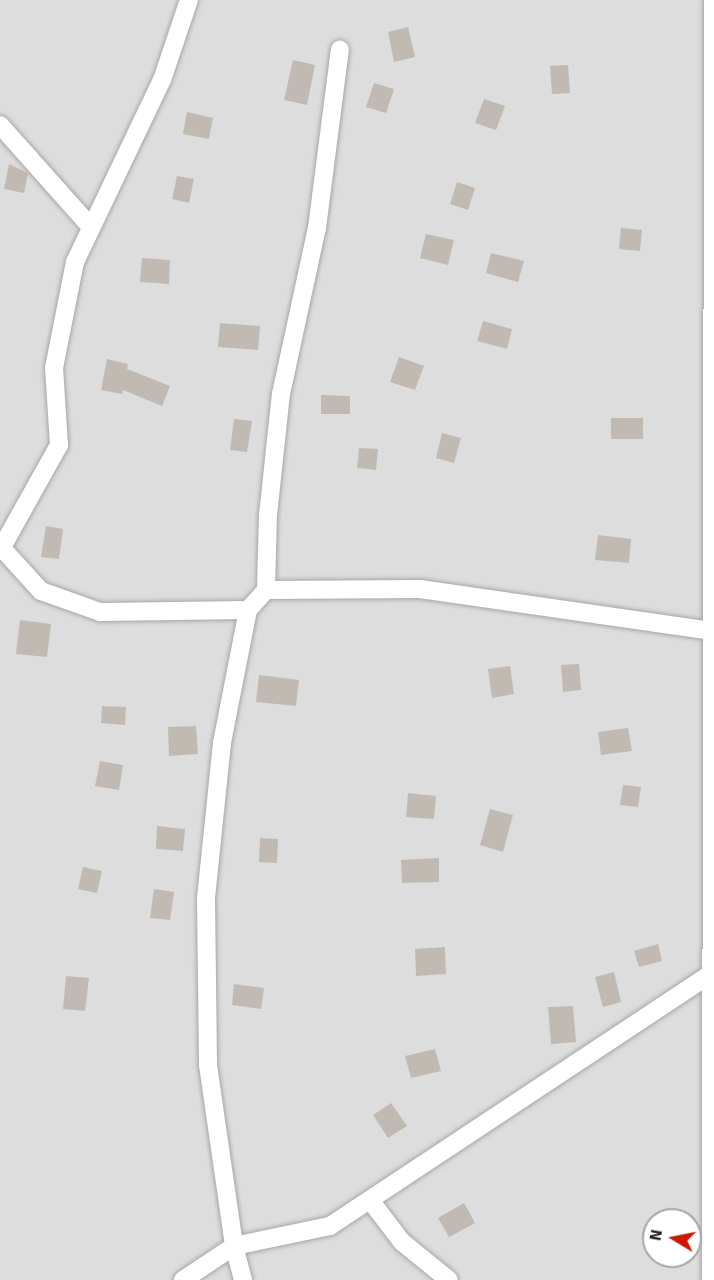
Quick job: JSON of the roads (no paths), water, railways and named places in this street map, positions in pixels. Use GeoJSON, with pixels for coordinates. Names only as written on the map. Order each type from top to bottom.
{"type":"FeatureCollection","features":[{"type":"Feature","properties":{"kind":"street"},"geometry":{"type":"LineString","coordinates":[[189,0],[162,80],[75,262],[54,368],[59,445],[1,547],[41,591],[99,612],[248,610]]}},
{"type":"Feature","properties":{"kind":"street"},"geometry":{"type":"LineString","coordinates":[[711,1280],[713,0]]}},
{"type":"Feature","properties":{"kind":"street"},"geometry":{"type":"LineString","coordinates":[[243,1280],[234,1246],[208,1065],[206,899],[222,743],[248,610],[266,590],[268,515],[281,394],[317,228],[340,49]]}},
{"type":"Feature","properties":{"kind":"street"},"geometry":{"type":"LineString","coordinates":[[0,125],[91,228]]}},
{"type":"Feature","properties":{"kind":"street"},"geometry":{"type":"LineString","coordinates":[[266,590],[420,589],[711,632]]}},
{"type":"Feature","properties":{"kind":"street"},"geometry":{"type":"LineString","coordinates":[[183,1280],[234,1246],[330,1226],[713,974]]}},
{"type":"Feature","properties":{"kind":"street"},"geometry":{"type":"LineString","coordinates":[[370,1200],[402,1242],[449,1280]]}}]}
